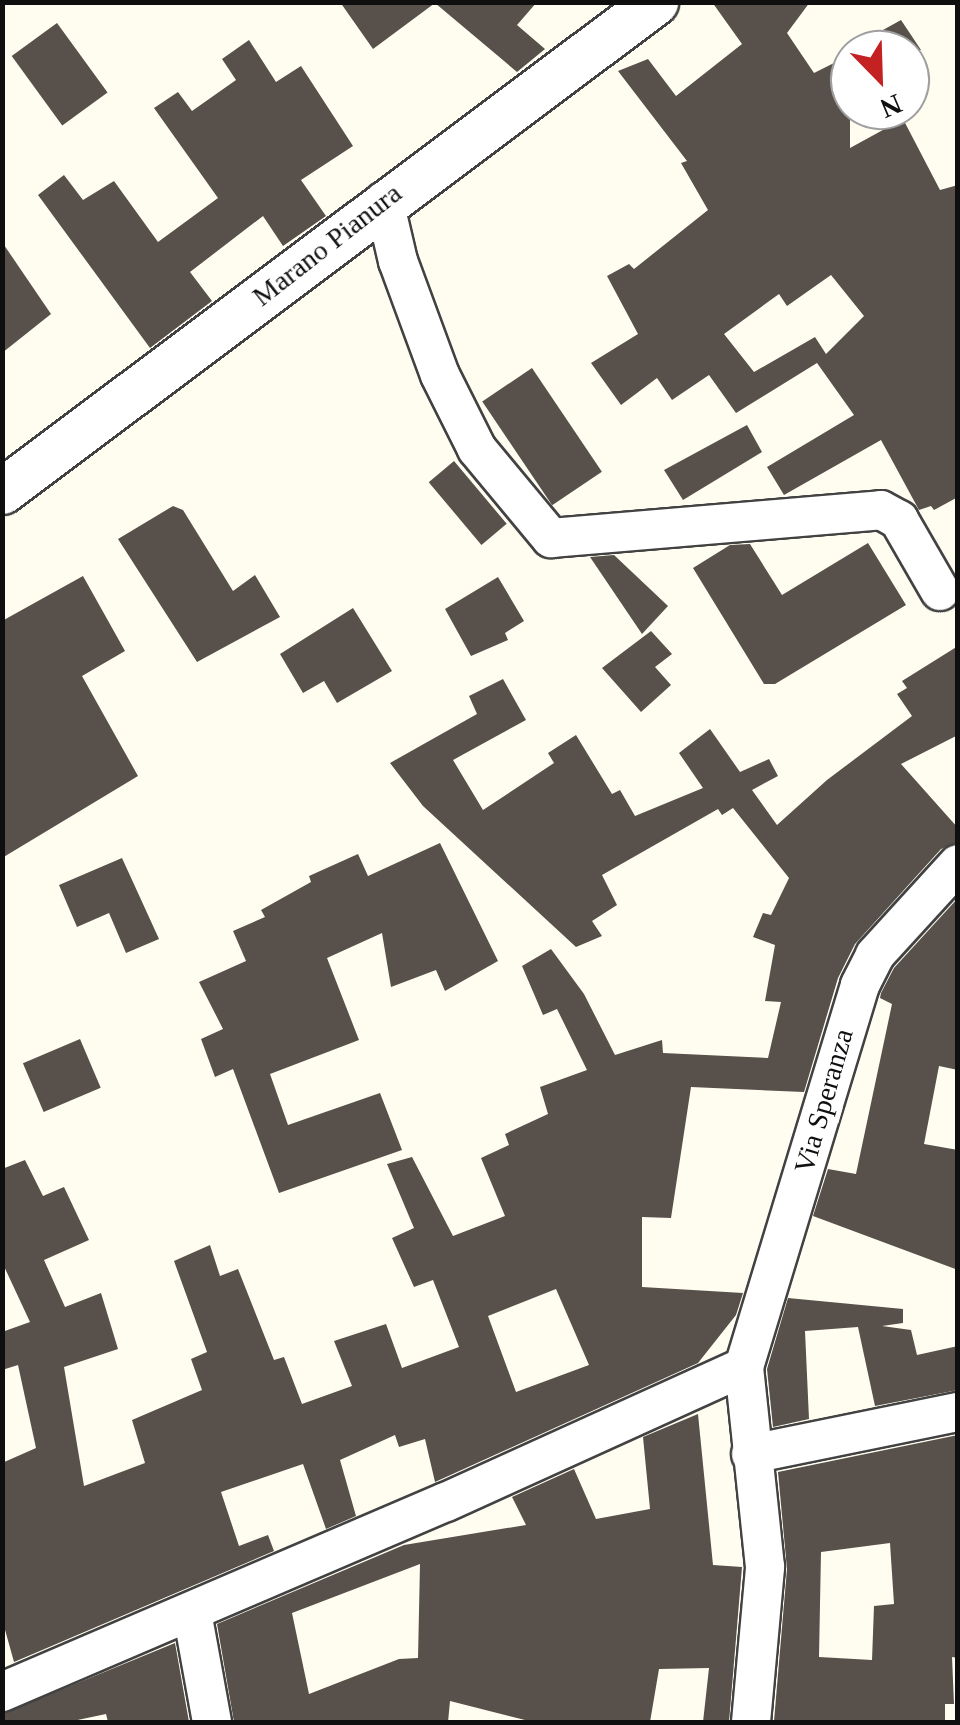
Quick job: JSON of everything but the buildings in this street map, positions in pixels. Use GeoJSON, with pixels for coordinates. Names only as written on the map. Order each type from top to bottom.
{"type":"FeatureCollection","features":[{"type":"Feature","properties":{"kind":"street","name":"Marano Pianura"},"geometry":{"type":"LineString","coordinates":[[2,490],[654,2]]}},
{"type":"Feature","properties":{"kind":"street"},"geometry":{"type":"LineString","coordinates":[[384,201],[398,261],[440,374],[478,448],[551,538],[881,510],[899,520],[940,591]]}},
{"type":"Feature","properties":{"kind":"street","name":"Via Speranza"},"geometry":{"type":"LineString","coordinates":[[744,1367],[860,985],[876,956],[958,864]]}},
{"type":"Feature","properties":{"kind":"street"},"geometry":{"type":"LineString","coordinates":[[2,1692],[744,1367],[765,1567],[751,1722]]}},
{"type":"Feature","properties":{"kind":"street"},"geometry":{"type":"LineString","coordinates":[[752,1454],[958,1412]]}},
{"type":"Feature","properties":{"kind":"street"},"geometry":{"type":"LineString","coordinates":[[192,1612],[212,1722]]}}]}
